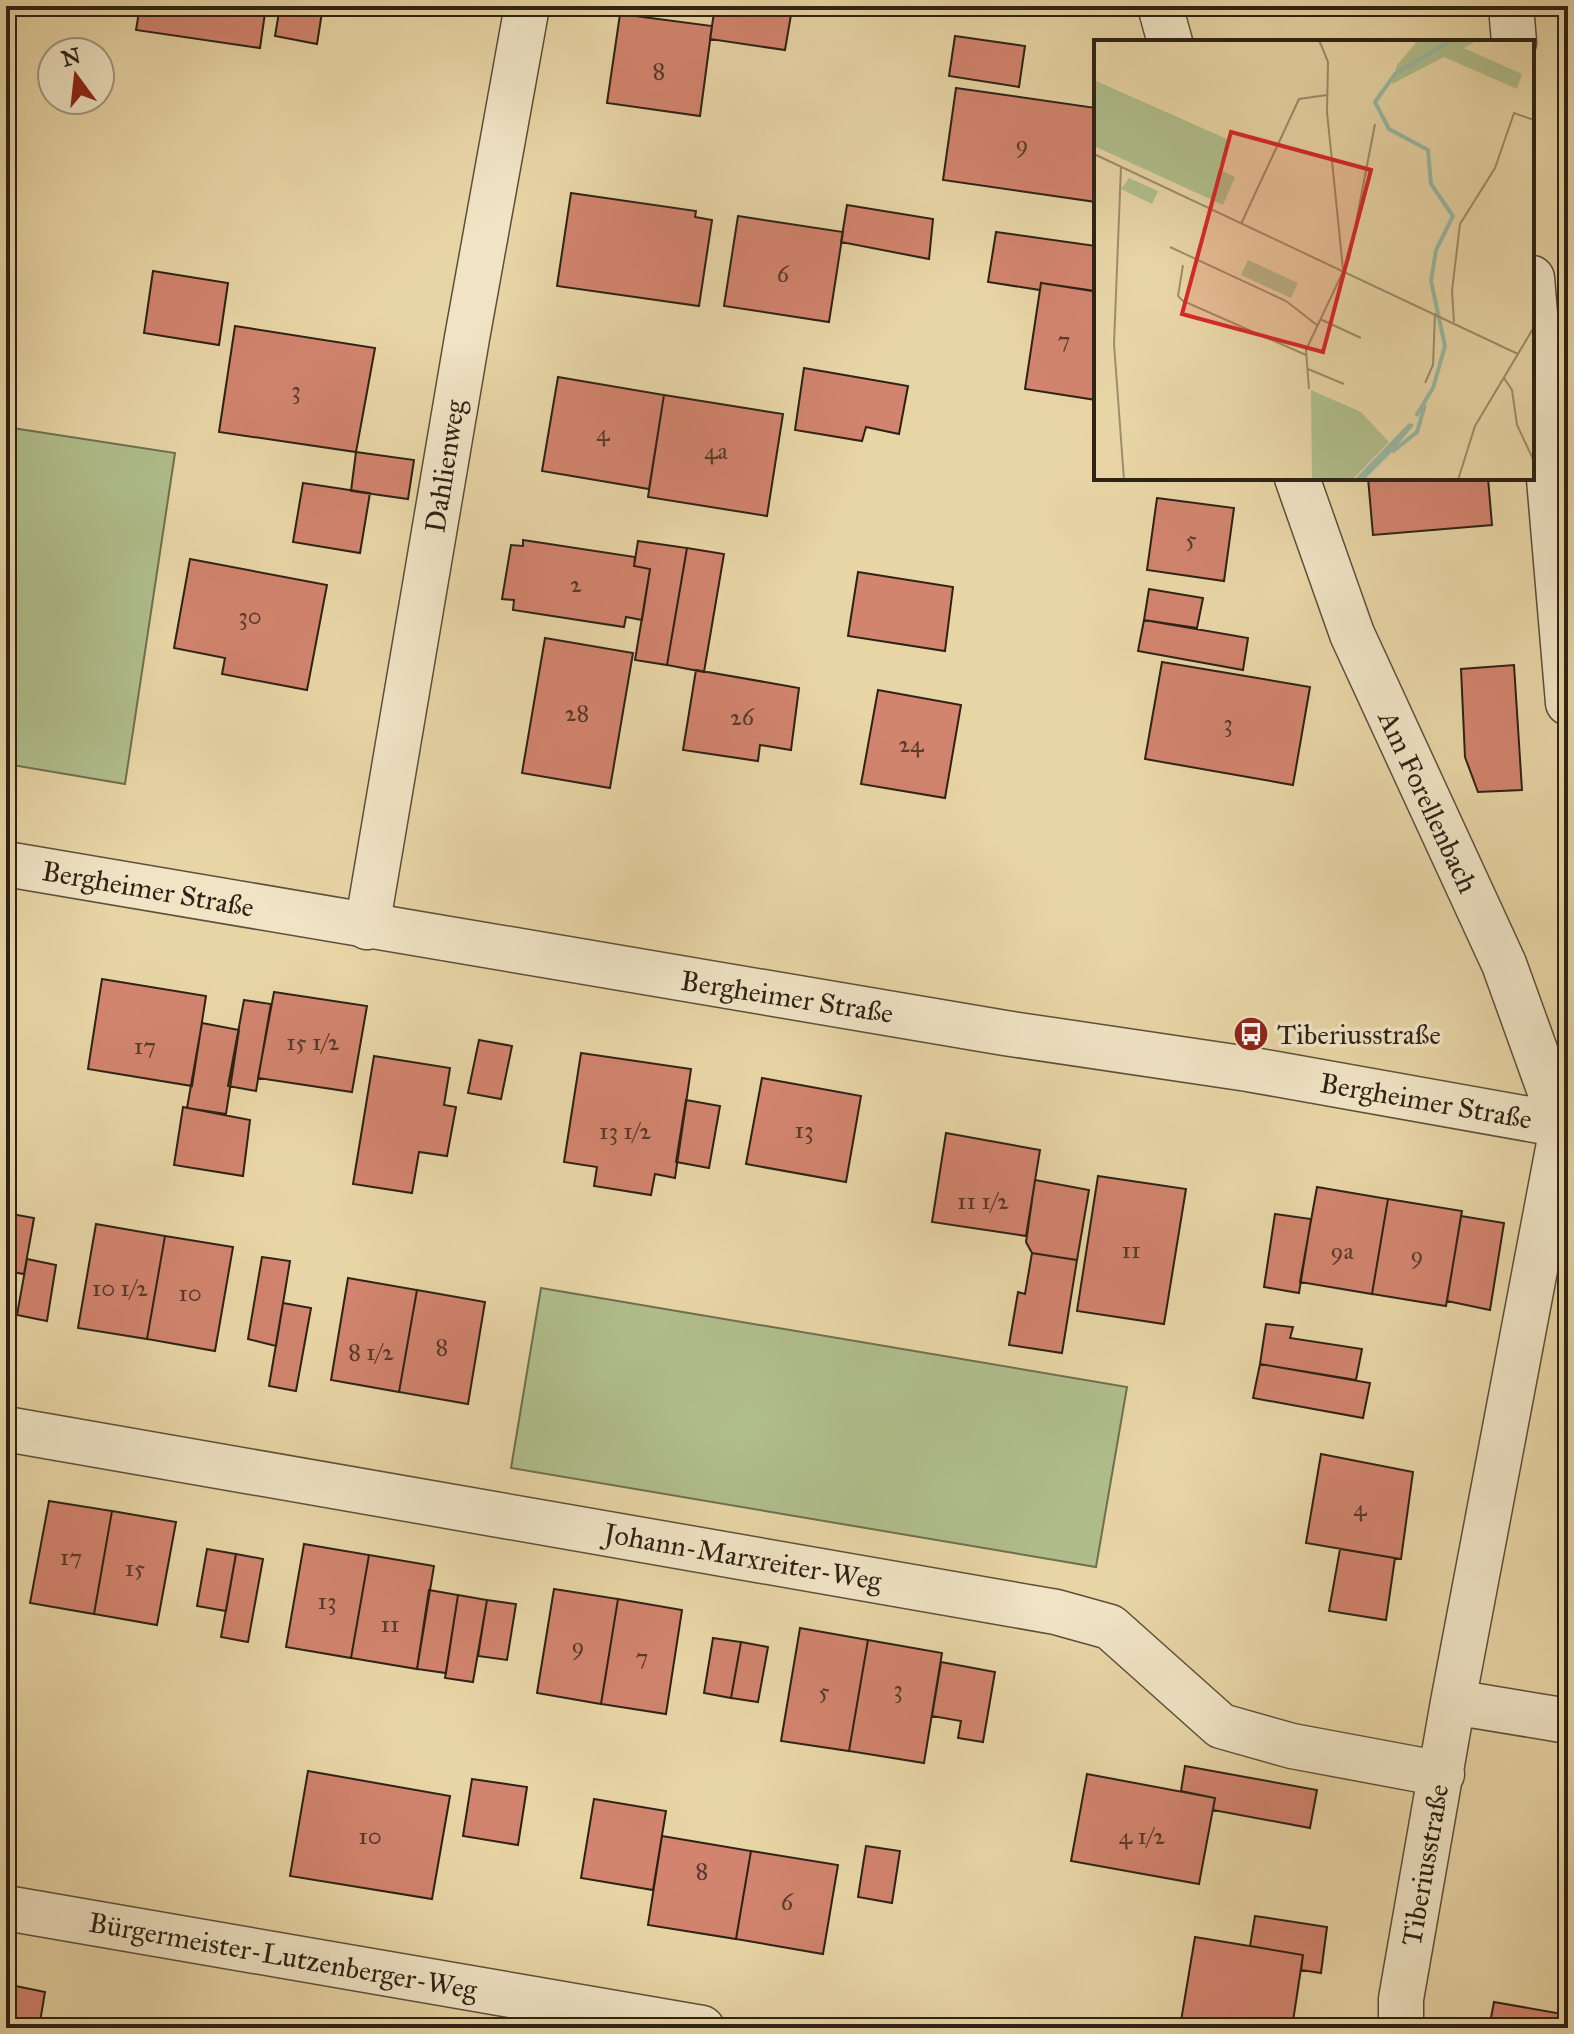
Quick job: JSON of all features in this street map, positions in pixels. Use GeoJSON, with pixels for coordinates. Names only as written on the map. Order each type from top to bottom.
{"type":"FeatureCollection","features":[{"type":"Feature","properties":{"kind":"street","name":"Dahlienweg"},"geometry":{"type":"LineString","coordinates":[[367,927],[474,293],[527,6]]}},
{"type":"Feature","properties":{"kind":"street"},"geometry":{"type":"LineString","coordinates":[[1160,6],[1169,40]]}},
{"type":"Feature","properties":{"kind":"street"},"geometry":{"type":"LineString","coordinates":[[1511,6],[1514,40]]}},
{"type":"Feature","properties":{"kind":"street"},"geometry":{"type":"LineString","coordinates":[[1534,302],[1568,703]]}},
{"type":"Feature","properties":{"kind":"street","name":"Am Forellenbach"},"geometry":{"type":"LineString","coordinates":[[1298,480],[1352,634],[1504,964],[1566,1116]]}},
{"type":"Feature","properties":{"kind":"street","name":"Bergheimer Straße"},"geometry":{"type":"LineString","coordinates":[[6,864],[990,1031],[1566,1116]]}},
{"type":"Feature","properties":{"kind":"street","name":"Tiberiusstraße"},"geometry":{"type":"LineString","coordinates":[[1401,2028],[1401,1999],[1453,1702],[1566,1116]]}},
{"type":"Feature","properties":{"kind":"street","name":"Johann-Marxreiter-Weg"},"geometry":{"type":"LineString","coordinates":[[6,1429],[1056,1612],[1110,1627],[1221,1726],[1292,1746],[1442,1774]]}},
{"type":"Feature","properties":{"kind":"street"},"geometry":{"type":"LineString","coordinates":[[1453,1702],[1568,1721]]}},
{"type":"Feature","properties":{"kind":"street","name":"Bürgermeister-Lutzenberger-Weg"},"geometry":{"type":"LineString","coordinates":[[6,1908],[702,2028]]}},
{"type":"Feature","properties":{"kind":"green space"},"geometry":{"type":"Polygon","coordinates":[[[6,427],[175,453],[125,784],[6,764],[6,427]]]}},
{"type":"Feature","properties":{"kind":"green space"},"geometry":{"type":"Polygon","coordinates":[[[541,1288],[1127,1387],[1096,1567],[511,1468],[541,1288]]]}},
{"type":"Feature","properties":{"kind":"building"},"geometry":{"type":"Polygon","coordinates":[[[140,6],[266,6],[260,48],[136,30],[140,6]]]}},
{"type":"Feature","properties":{"kind":"building"},"geometry":{"type":"Polygon","coordinates":[[[280,6],[323,6],[317,44],[275,36],[280,6]]]}},
{"type":"Feature","properties":{"kind":"building"},"geometry":{"type":"Polygon","coordinates":[[[715,6],[792,9],[785,50],[710,39],[715,6]]]}},
{"type":"Feature","properties":{"kind":"building"},"geometry":{"type":"Polygon","coordinates":[[[620,14],[712,26],[700,116],[607,103],[620,14]]]}},
{"type":"Feature","properties":{"kind":"building"},"geometry":{"type":"Polygon","coordinates":[[[955,36],[1025,46],[1019,87],[949,76],[955,36]]]}},
{"type":"Feature","properties":{"kind":"building"},"geometry":{"type":"Polygon","coordinates":[[[956,88],[1094,108],[1094,202],[943,180],[956,88]]]}},
{"type":"Feature","properties":{"kind":"building"},"geometry":{"type":"Polygon","coordinates":[[[571,193],[696,211],[695,217],[712,220],[699,306],[557,286],[571,193]]]}},
{"type":"Feature","properties":{"kind":"building"},"geometry":{"type":"Polygon","coordinates":[[[847,205],[933,219],[929,259],[841,242],[847,205]]]}},
{"type":"Feature","properties":{"kind":"building"},"geometry":{"type":"Polygon","coordinates":[[[738,216],[843,232],[829,322],[724,306],[738,216]]]}},
{"type":"Feature","properties":{"kind":"building"},"geometry":{"type":"Polygon","coordinates":[[[996,232],[1094,246],[1093,291],[1041,283],[1040,290],[988,282],[996,232]]]}},
{"type":"Feature","properties":{"kind":"building"},"geometry":{"type":"Polygon","coordinates":[[[153,271],[228,283],[219,345],[144,333],[153,271]]]}},
{"type":"Feature","properties":{"kind":"building"},"geometry":{"type":"Polygon","coordinates":[[[1041,283],[1094,291],[1094,400],[1025,389],[1041,283]]]}},
{"type":"Feature","properties":{"kind":"building"},"geometry":{"type":"Polygon","coordinates":[[[235,326],[375,348],[356,452],[219,432],[235,326]]]}},
{"type":"Feature","properties":{"kind":"building"},"geometry":{"type":"Polygon","coordinates":[[[804,368],[908,386],[899,434],[866,427],[862,441],[795,430],[804,368]]]}},
{"type":"Feature","properties":{"kind":"building"},"geometry":{"type":"Polygon","coordinates":[[[558,377],[664,395],[649,489],[542,471],[558,377]]]}},
{"type":"Feature","properties":{"kind":"building"},"geometry":{"type":"Polygon","coordinates":[[[664,395],[783,414],[767,516],[648,497],[664,395]]]}},
{"type":"Feature","properties":{"kind":"building"},"geometry":{"type":"Polygon","coordinates":[[[356,452],[414,460],[408,499],[351,491],[356,452]]]}},
{"type":"Feature","properties":{"kind":"building"},"geometry":{"type":"Polygon","coordinates":[[[1368,480],[1488,480],[1492,525],[1373,535],[1368,480]]]}},
{"type":"Feature","properties":{"kind":"building"},"geometry":{"type":"Polygon","coordinates":[[[303,483],[370,493],[360,553],[293,542],[303,483]]]}},
{"type":"Feature","properties":{"kind":"building"},"geometry":{"type":"Polygon","coordinates":[[[1157,498],[1234,508],[1224,581],[1147,570],[1157,498]]]}},
{"type":"Feature","properties":{"kind":"building"},"geometry":{"type":"Polygon","coordinates":[[[523,540],[635,557],[634,566],[650,569],[642,620],[626,617],[624,627],[513,610],[514,600],[502,599],[511,545],[523,546],[523,540]]]}},
{"type":"Feature","properties":{"kind":"building"},"geometry":{"type":"Polygon","coordinates":[[[638,541],[687,548],[667,665],[635,660],[650,569],[634,566],[638,541]]]}},
{"type":"Feature","properties":{"kind":"building"},"geometry":{"type":"Polygon","coordinates":[[[687,548],[724,554],[704,672],[667,665],[687,548]]]}},
{"type":"Feature","properties":{"kind":"building"},"geometry":{"type":"Polygon","coordinates":[[[190,559],[327,585],[307,690],[222,674],[225,658],[174,648],[190,559]]]}},
{"type":"Feature","properties":{"kind":"building"},"geometry":{"type":"Polygon","coordinates":[[[858,572],[953,587],[945,651],[848,636],[858,572]]]}},
{"type":"Feature","properties":{"kind":"building"},"geometry":{"type":"Polygon","coordinates":[[[1149,589],[1203,598],[1197,628],[1144,620],[1149,589]]]}},
{"type":"Feature","properties":{"kind":"building"},"geometry":{"type":"Polygon","coordinates":[[[1144,620],[1248,638],[1243,670],[1138,651],[1144,620]]]}},
{"type":"Feature","properties":{"kind":"building"},"geometry":{"type":"Polygon","coordinates":[[[545,638],[633,653],[610,788],[522,773],[545,638]]]}},
{"type":"Feature","properties":{"kind":"building"},"geometry":{"type":"Polygon","coordinates":[[[1162,662],[1310,687],[1293,785],[1145,759],[1162,662]]]}},
{"type":"Feature","properties":{"kind":"building"},"geometry":{"type":"Polygon","coordinates":[[[1514,665],[1522,790],[1478,792],[1465,757],[1461,669],[1514,665]]]}},
{"type":"Feature","properties":{"kind":"building"},"geometry":{"type":"Polygon","coordinates":[[[696,670],[799,688],[791,750],[760,745],[758,761],[683,750],[696,670]]]}},
{"type":"Feature","properties":{"kind":"building"},"geometry":{"type":"Polygon","coordinates":[[[878,690],[961,705],[945,798],[861,784],[878,690]]]}},
{"type":"Feature","properties":{"kind":"building"},"geometry":{"type":"Polygon","coordinates":[[[102,979],[206,996],[192,1086],[88,1069],[102,979]]]}},
{"type":"Feature","properties":{"kind":"building"},"geometry":{"type":"Polygon","coordinates":[[[274,992],[367,1006],[352,1092],[258,1078],[274,992]]]}},
{"type":"Feature","properties":{"kind":"building"},"geometry":{"type":"Polygon","coordinates":[[[244,1000],[271,1004],[256,1091],[228,1086],[244,1000]]]}},
{"type":"Feature","properties":{"kind":"building"},"geometry":{"type":"Polygon","coordinates":[[[202,1023],[239,1030],[226,1114],[187,1108],[202,1023]]]}},
{"type":"Feature","properties":{"kind":"building"},"geometry":{"type":"Polygon","coordinates":[[[479,1040],[512,1046],[501,1099],[468,1093],[479,1040]]]}},
{"type":"Feature","properties":{"kind":"building"},"geometry":{"type":"Polygon","coordinates":[[[581,1053],[691,1069],[675,1178],[655,1174],[651,1195],[594,1186],[597,1167],[564,1162],[581,1053]]]}},
{"type":"Feature","properties":{"kind":"building"},"geometry":{"type":"Polygon","coordinates":[[[374,1056],[450,1068],[444,1105],[456,1107],[447,1156],[419,1152],[412,1193],[353,1184],[374,1056]]]}},
{"type":"Feature","properties":{"kind":"building"},"geometry":{"type":"Polygon","coordinates":[[[762,1078],[861,1096],[846,1182],[746,1164],[762,1078]]]}},
{"type":"Feature","properties":{"kind":"building"},"geometry":{"type":"Polygon","coordinates":[[[686,1100],[720,1106],[709,1168],[676,1162],[686,1100]]]}},
{"type":"Feature","properties":{"kind":"building"},"geometry":{"type":"Polygon","coordinates":[[[183,1107],[250,1120],[243,1176],[174,1165],[183,1107]]]}},
{"type":"Feature","properties":{"kind":"building"},"geometry":{"type":"Polygon","coordinates":[[[946,1133],[1040,1150],[1026,1236],[932,1222],[946,1133]]]}},
{"type":"Feature","properties":{"kind":"building"},"geometry":{"type":"Polygon","coordinates":[[[1098,1176],[1186,1189],[1164,1324],[1077,1311],[1098,1176]]]}},
{"type":"Feature","properties":{"kind":"building"},"geometry":{"type":"Polygon","coordinates":[[[1035,1180],[1089,1190],[1077,1260],[1032,1253],[1026,1242],[1035,1180]]]}},
{"type":"Feature","properties":{"kind":"building"},"geometry":{"type":"Polygon","coordinates":[[[1317,1187],[1388,1199],[1372,1294],[1300,1282],[1317,1187]]]}},
{"type":"Feature","properties":{"kind":"building"},"geometry":{"type":"Polygon","coordinates":[[[1388,1199],[1462,1211],[1446,1306],[1372,1294],[1388,1199]]]}},
{"type":"Feature","properties":{"kind":"building"},"geometry":{"type":"Polygon","coordinates":[[[6,1213],[34,1218],[24,1274],[6,1271],[6,1213]]]}},
{"type":"Feature","properties":{"kind":"building"},"geometry":{"type":"Polygon","coordinates":[[[1275,1214],[1311,1219],[1299,1293],[1264,1287],[1275,1214]]]}},
{"type":"Feature","properties":{"kind":"building"},"geometry":{"type":"Polygon","coordinates":[[[1461,1216],[1504,1223],[1490,1310],[1447,1301],[1461,1216]]]}},
{"type":"Feature","properties":{"kind":"building"},"geometry":{"type":"Polygon","coordinates":[[[96,1224],[165,1236],[147,1339],[78,1328],[96,1224]]]}},
{"type":"Feature","properties":{"kind":"building"},"geometry":{"type":"Polygon","coordinates":[[[165,1236],[233,1247],[215,1351],[147,1339],[165,1236]]]}},
{"type":"Feature","properties":{"kind":"building"},"geometry":{"type":"Polygon","coordinates":[[[1032,1253],[1077,1260],[1062,1353],[1009,1345],[1018,1292],[1025,1294],[1032,1253]]]}},
{"type":"Feature","properties":{"kind":"building"},"geometry":{"type":"Polygon","coordinates":[[[262,1257],[290,1261],[276,1346],[248,1339],[262,1257]]]}},
{"type":"Feature","properties":{"kind":"building"},"geometry":{"type":"Polygon","coordinates":[[[27,1259],[56,1265],[47,1321],[17,1315],[27,1259]]]}},
{"type":"Feature","properties":{"kind":"building"},"geometry":{"type":"Polygon","coordinates":[[[348,1278],[417,1290],[399,1392],[331,1380],[348,1278]]]}},
{"type":"Feature","properties":{"kind":"building"},"geometry":{"type":"Polygon","coordinates":[[[417,1290],[485,1302],[468,1404],[399,1392],[417,1290]]]}},
{"type":"Feature","properties":{"kind":"building"},"geometry":{"type":"Polygon","coordinates":[[[283,1303],[311,1308],[296,1391],[269,1386],[283,1303]]]}},
{"type":"Feature","properties":{"kind":"building"},"geometry":{"type":"Polygon","coordinates":[[[1266,1324],[1293,1327],[1290,1338],[1362,1349],[1356,1380],[1260,1364],[1266,1324]]]}},
{"type":"Feature","properties":{"kind":"building"},"geometry":{"type":"Polygon","coordinates":[[[1260,1364],[1370,1383],[1363,1418],[1253,1398],[1260,1364]]]}},
{"type":"Feature","properties":{"kind":"building"},"geometry":{"type":"Polygon","coordinates":[[[1321,1454],[1413,1472],[1401,1559],[1306,1543],[1321,1454]]]}},
{"type":"Feature","properties":{"kind":"building"},"geometry":{"type":"Polygon","coordinates":[[[49,1501],[112,1511],[94,1614],[30,1603],[49,1501]]]}},
{"type":"Feature","properties":{"kind":"building"},"geometry":{"type":"Polygon","coordinates":[[[112,1511],[176,1522],[157,1625],[94,1614],[112,1511]]]}},
{"type":"Feature","properties":{"kind":"building"},"geometry":{"type":"Polygon","coordinates":[[[304,1544],[369,1555],[351,1658],[286,1647],[304,1544]]]}},
{"type":"Feature","properties":{"kind":"building"},"geometry":{"type":"Polygon","coordinates":[[[207,1549],[236,1554],[226,1611],[197,1606],[207,1549]]]}},
{"type":"Feature","properties":{"kind":"building"},"geometry":{"type":"Polygon","coordinates":[[[1340,1549],[1395,1558],[1386,1620],[1329,1611],[1340,1549]]]}},
{"type":"Feature","properties":{"kind":"building"},"geometry":{"type":"Polygon","coordinates":[[[236,1554],[263,1559],[248,1642],[221,1637],[236,1554]]]}},
{"type":"Feature","properties":{"kind":"building"},"geometry":{"type":"Polygon","coordinates":[[[369,1555],[434,1566],[417,1669],[351,1658],[369,1555]]]}},
{"type":"Feature","properties":{"kind":"building"},"geometry":{"type":"Polygon","coordinates":[[[554,1589],[618,1599],[601,1704],[537,1693],[554,1589]]]}},
{"type":"Feature","properties":{"kind":"building"},"geometry":{"type":"Polygon","coordinates":[[[429,1590],[458,1595],[446,1673],[417,1669],[429,1590]]]}},
{"type":"Feature","properties":{"kind":"building"},"geometry":{"type":"Polygon","coordinates":[[[458,1595],[487,1600],[473,1682],[445,1678],[458,1595]]]}},
{"type":"Feature","properties":{"kind":"building"},"geometry":{"type":"Polygon","coordinates":[[[618,1599],[682,1610],[666,1714],[601,1704],[618,1599]]]}},
{"type":"Feature","properties":{"kind":"building"},"geometry":{"type":"Polygon","coordinates":[[[487,1600],[516,1604],[507,1660],[478,1656],[487,1600]]]}},
{"type":"Feature","properties":{"kind":"building"},"geometry":{"type":"Polygon","coordinates":[[[800,1628],[868,1640],[849,1751],[781,1741],[800,1628]]]}},
{"type":"Feature","properties":{"kind":"building"},"geometry":{"type":"Polygon","coordinates":[[[713,1638],[741,1642],[731,1698],[704,1693],[713,1638]]]}},
{"type":"Feature","properties":{"kind":"building"},"geometry":{"type":"Polygon","coordinates":[[[868,1640],[942,1653],[924,1763],[849,1751],[868,1640]]]}},
{"type":"Feature","properties":{"kind":"building"},"geometry":{"type":"Polygon","coordinates":[[[741,1642],[768,1647],[758,1702],[731,1698],[741,1642]]]}},
{"type":"Feature","properties":{"kind":"building"},"geometry":{"type":"Polygon","coordinates":[[[941,1662],[995,1672],[983,1742],[958,1738],[961,1721],[932,1716],[941,1662]]]}},
{"type":"Feature","properties":{"kind":"building"},"geometry":{"type":"Polygon","coordinates":[[[1185,1766],[1317,1790],[1310,1828],[1213,1810],[1215,1798],[1181,1791],[1185,1766]]]}},
{"type":"Feature","properties":{"kind":"building"},"geometry":{"type":"Polygon","coordinates":[[[308,1771],[450,1796],[432,1899],[290,1876],[308,1771]]]}},
{"type":"Feature","properties":{"kind":"building"},"geometry":{"type":"Polygon","coordinates":[[[1087,1774],[1215,1798],[1199,1884],[1071,1861],[1087,1774]]]}},
{"type":"Feature","properties":{"kind":"building"},"geometry":{"type":"Polygon","coordinates":[[[472,1779],[527,1787],[518,1845],[463,1836],[472,1779]]]}},
{"type":"Feature","properties":{"kind":"building"},"geometry":{"type":"Polygon","coordinates":[[[594,1799],[666,1811],[653,1890],[581,1878],[594,1799]]]}},
{"type":"Feature","properties":{"kind":"building"},"geometry":{"type":"Polygon","coordinates":[[[662,1836],[751,1851],[736,1939],[648,1925],[662,1836]]]}},
{"type":"Feature","properties":{"kind":"building"},"geometry":{"type":"Polygon","coordinates":[[[866,1846],[900,1851],[892,1903],[858,1897],[866,1846]]]}},
{"type":"Feature","properties":{"kind":"building"},"geometry":{"type":"Polygon","coordinates":[[[751,1851],[838,1865],[823,1954],[736,1939],[751,1851]]]}},
{"type":"Feature","properties":{"kind":"building"},"geometry":{"type":"Polygon","coordinates":[[[1255,1916],[1327,1927],[1321,1973],[1301,1970],[1303,1955],[1250,1946],[1255,1916]]]}},
{"type":"Feature","properties":{"kind":"building"},"geometry":{"type":"Polygon","coordinates":[[[1195,1937],[1303,1955],[1292,2028],[1180,2027],[1195,1937]]]}},
{"type":"Feature","properties":{"kind":"building"},"geometry":{"type":"Polygon","coordinates":[[[6,1984],[45,1992],[39,2028],[6,2028],[6,1984]]]}},
{"type":"Feature","properties":{"kind":"building"},"geometry":{"type":"Polygon","coordinates":[[[1494,2002],[1568,2015],[1568,2028],[1489,2028],[1494,2002]]]}},
{"type":"Feature","properties":{"kind":"place","name":"Tiberiusstraße"},"geometry":{"type":"Point","coordinates":[1251,1034]}}]}
